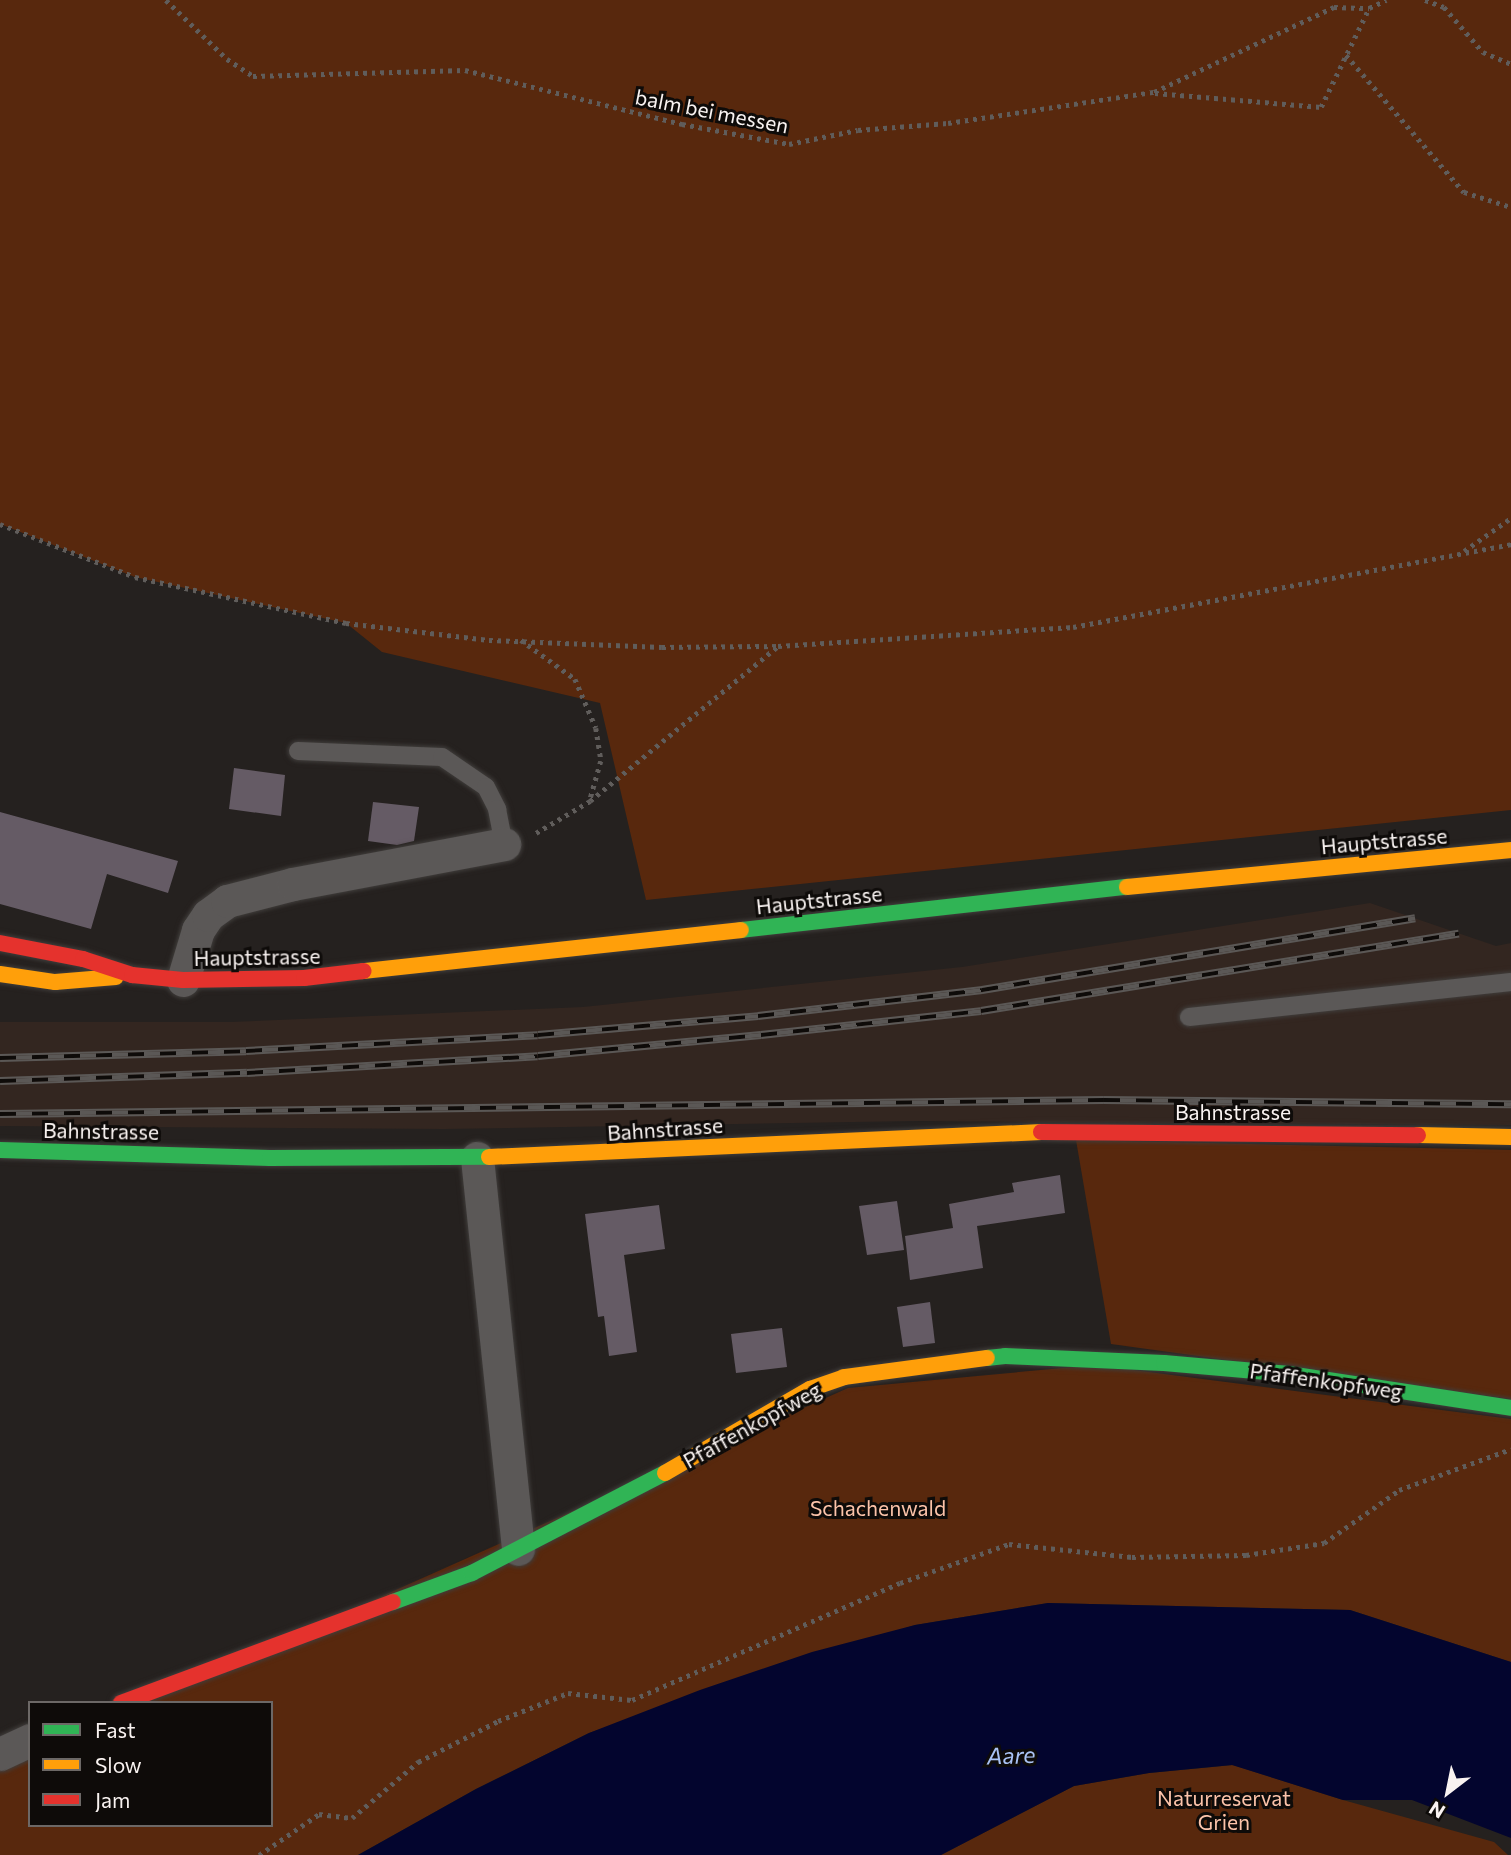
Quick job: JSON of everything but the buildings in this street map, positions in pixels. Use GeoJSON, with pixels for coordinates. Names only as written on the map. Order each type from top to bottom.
{"type":"FeatureCollection","features":[{"type":"Feature","properties":{"kind":"street"},"geometry":{"type":"LineString","coordinates":[[183,980],[198,930],[208,915],[227,901],[293,884],[504,844]]}},
{"type":"Feature","properties":{"kind":"street","name":"Hauptstrasse"},"geometry":{"type":"LineString","coordinates":[[0,943],[61,953],[132,975],[183,980],[360,974],[1172,882],[1511,850]]}},
{"type":"Feature","properties":{"kind":"street","name":"Hauptstrasse"},"geometry":{"type":"LineString","coordinates":[[0,974],[81,982],[132,975]]}},
{"type":"Feature","properties":{"kind":"street","name":"Bahnstrasse"},"geometry":{"type":"LineString","coordinates":[[0,1150],[270,1158],[477,1158],[996,1132],[1334,1133],[1511,1137]]}},
{"type":"Feature","properties":{"kind":"street"},"geometry":{"type":"LineString","coordinates":[[477,1158],[518,1549]]}},
{"type":"Feature","properties":{"kind":"street","name":"Pfaffenkopfweg"},"geometry":{"type":"LineString","coordinates":[[126,1701],[472,1573],[700,1455],[810,1390],[844,1377],[1005,1356],[1164,1363],[1290,1374],[1511,1408]]}},
{"type":"Feature","properties":{"kind":"street"},"geometry":{"type":"LineString","coordinates":[[0,1754],[28,1741]]}},
{"type":"Feature","properties":{"kind":"lane"},"geometry":{"type":"LineString","coordinates":[[298,751],[442,757],[486,787],[497,808],[504,844]]}},
{"type":"Feature","properties":{"kind":"lane"},"geometry":{"type":"LineString","coordinates":[[1189,1017],[1511,982]]}},
{"type":"Feature","properties":{"kind":"path","name":"balm bei messen"},"geometry":{"type":"LineString","coordinates":[[166,0],[227,59],[253,76],[465,70],[682,124],[789,144],[858,130],[948,123],[1154,92],[1334,7],[1368,8],[1386,0]]}},
{"type":"Feature","properties":{"kind":"path"},"geometry":{"type":"LineString","coordinates":[[1425,0],[1444,7],[1483,52],[1511,64]]}},
{"type":"Feature","properties":{"kind":"path"},"geometry":{"type":"LineString","coordinates":[[1154,92],[1321,107],[1368,8]]}},
{"type":"Feature","properties":{"kind":"path"},"geometry":{"type":"LineString","coordinates":[[1346,55],[1464,191],[1511,207]]}},
{"type":"Feature","properties":{"kind":"path"},"geometry":{"type":"LineString","coordinates":[[1460,554],[1511,518]]}},
{"type":"Feature","properties":{"kind":"path"},"geometry":{"type":"LineString","coordinates":[[0,524],[148,579],[346,623],[489,640],[662,647],[778,646],[1073,627],[1511,544]]}},
{"type":"Feature","properties":{"kind":"path"},"geometry":{"type":"LineString","coordinates":[[521,640],[575,679],[596,728],[601,761],[590,801]]}},
{"type":"Feature","properties":{"kind":"path"},"geometry":{"type":"LineString","coordinates":[[504,844],[547,829],[590,801],[778,646]]}},
{"type":"Feature","properties":{"kind":"path"},"geometry":{"type":"LineString","coordinates":[[259,1855],[319,1814],[352,1818],[418,1762],[498,1721],[568,1693],[632,1700],[875,1593],[1009,1544],[1132,1558],[1246,1555],[1324,1543],[1399,1490],[1511,1450]]}},
{"type":"Feature","properties":{"kind":"shaded area"},"geometry":{"type":"Polygon","coordinates":[[[1370,903],[1496,946],[1511,943],[1511,1125],[914,1121],[444,1129],[0,1126],[0,1022],[231,1022],[583,1007],[962,967],[1370,903]]]}},
{"type":"Feature","properties":{"kind":"green space"},"geometry":{"type":"Polygon","coordinates":[[[0,0],[1511,0],[1511,810],[646,900],[600,703],[382,652],[346,623],[135,577],[0,524],[0,0]]]}},
{"type":"Feature","properties":{"kind":"green space"},"geometry":{"type":"Polygon","coordinates":[[[1076,1140],[1511,1150],[1511,1399],[1111,1344],[1076,1140]]]}},
{"type":"Feature","properties":{"kind":"green space","name":"Schachenwald"},"geometry":{"type":"Polygon","coordinates":[[[1095,1365],[1511,1419],[1511,1662],[1350,1610],[1048,1603],[915,1625],[589,1733],[476,1789],[358,1855],[0,1855],[0,1754],[28,1741],[28,1827],[273,1827],[273,1701],[126,1701],[248,1656],[848,1388],[1095,1365]]]}},
{"type":"Feature","properties":{"kind":"green space","name":"Naturreservat Grien"},"geometry":{"type":"Polygon","coordinates":[[[1233,1765],[1343,1800],[1494,1842],[1508,1855],[941,1855],[1074,1786],[1149,1773],[1233,1765]]]}},
{"type":"Feature","properties":{"kind":"water","name":"Aare"},"geometry":{"type":"Polygon","coordinates":[[[1048,1603],[1350,1610],[1511,1662],[1511,1838],[1412,1800],[1343,1800],[1232,1765],[1149,1773],[1074,1786],[941,1855],[358,1855],[476,1789],[589,1733],[700,1690],[812,1652],[915,1625],[1048,1603]]]}},
{"type":"Feature","properties":{"kind":"railway"},"geometry":{"type":"LineString","coordinates":[[0,1058],[246,1051],[538,1035],[758,1016],[982,990],[1415,918]]}},
{"type":"Feature","properties":{"kind":"railway"},"geometry":{"type":"LineString","coordinates":[[0,1081],[247,1073],[538,1056],[761,1035],[981,1011],[1459,934]]}},
{"type":"Feature","properties":{"kind":"railway"},"geometry":{"type":"LineString","coordinates":[[0,1114],[1104,1100],[1511,1104]]}},
{"type":"Feature","properties":{"kind":"traffic: fast"},"geometry":{"type":"LineString","coordinates":[[741,930],[1127,887]]}},
{"type":"Feature","properties":{"kind":"traffic: fast"},"geometry":{"type":"LineString","coordinates":[[0,1150],[270,1158],[489,1157]]}},
{"type":"Feature","properties":{"kind":"traffic: fast"},"geometry":{"type":"LineString","coordinates":[[987,1358],[1005,1356],[1164,1363],[1290,1374],[1511,1408]]}},
{"type":"Feature","properties":{"kind":"traffic: fast"},"geometry":{"type":"LineString","coordinates":[[393,1602],[472,1573],[665,1473]]}},
{"type":"Feature","properties":{"kind":"traffic: slow"},"geometry":{"type":"LineString","coordinates":[[1127,887],[1511,850]]}},
{"type":"Feature","properties":{"kind":"traffic: slow"},"geometry":{"type":"LineString","coordinates":[[364,971],[741,930]]}},
{"type":"Feature","properties":{"kind":"traffic: slow"},"geometry":{"type":"LineString","coordinates":[[0,974],[55,982],[116,977]]}},
{"type":"Feature","properties":{"kind":"traffic: slow"},"geometry":{"type":"LineString","coordinates":[[489,1157],[1041,1132]]}},
{"type":"Feature","properties":{"kind":"traffic: slow"},"geometry":{"type":"LineString","coordinates":[[1418,1135],[1511,1137]]}},
{"type":"Feature","properties":{"kind":"traffic: slow"},"geometry":{"type":"LineString","coordinates":[[665,1473],[810,1389],[844,1377],[987,1358]]}},
{"type":"Feature","properties":{"kind":"traffic: jam"},"geometry":{"type":"LineString","coordinates":[[0,943],[83,959],[132,975],[183,980],[304,978],[364,971]]}},
{"type":"Feature","properties":{"kind":"traffic: jam"},"geometry":{"type":"LineString","coordinates":[[1041,1132],[1418,1135]]}},
{"type":"Feature","properties":{"kind":"traffic: jam"},"geometry":{"type":"LineString","coordinates":[[126,1701],[393,1602]]}}]}
